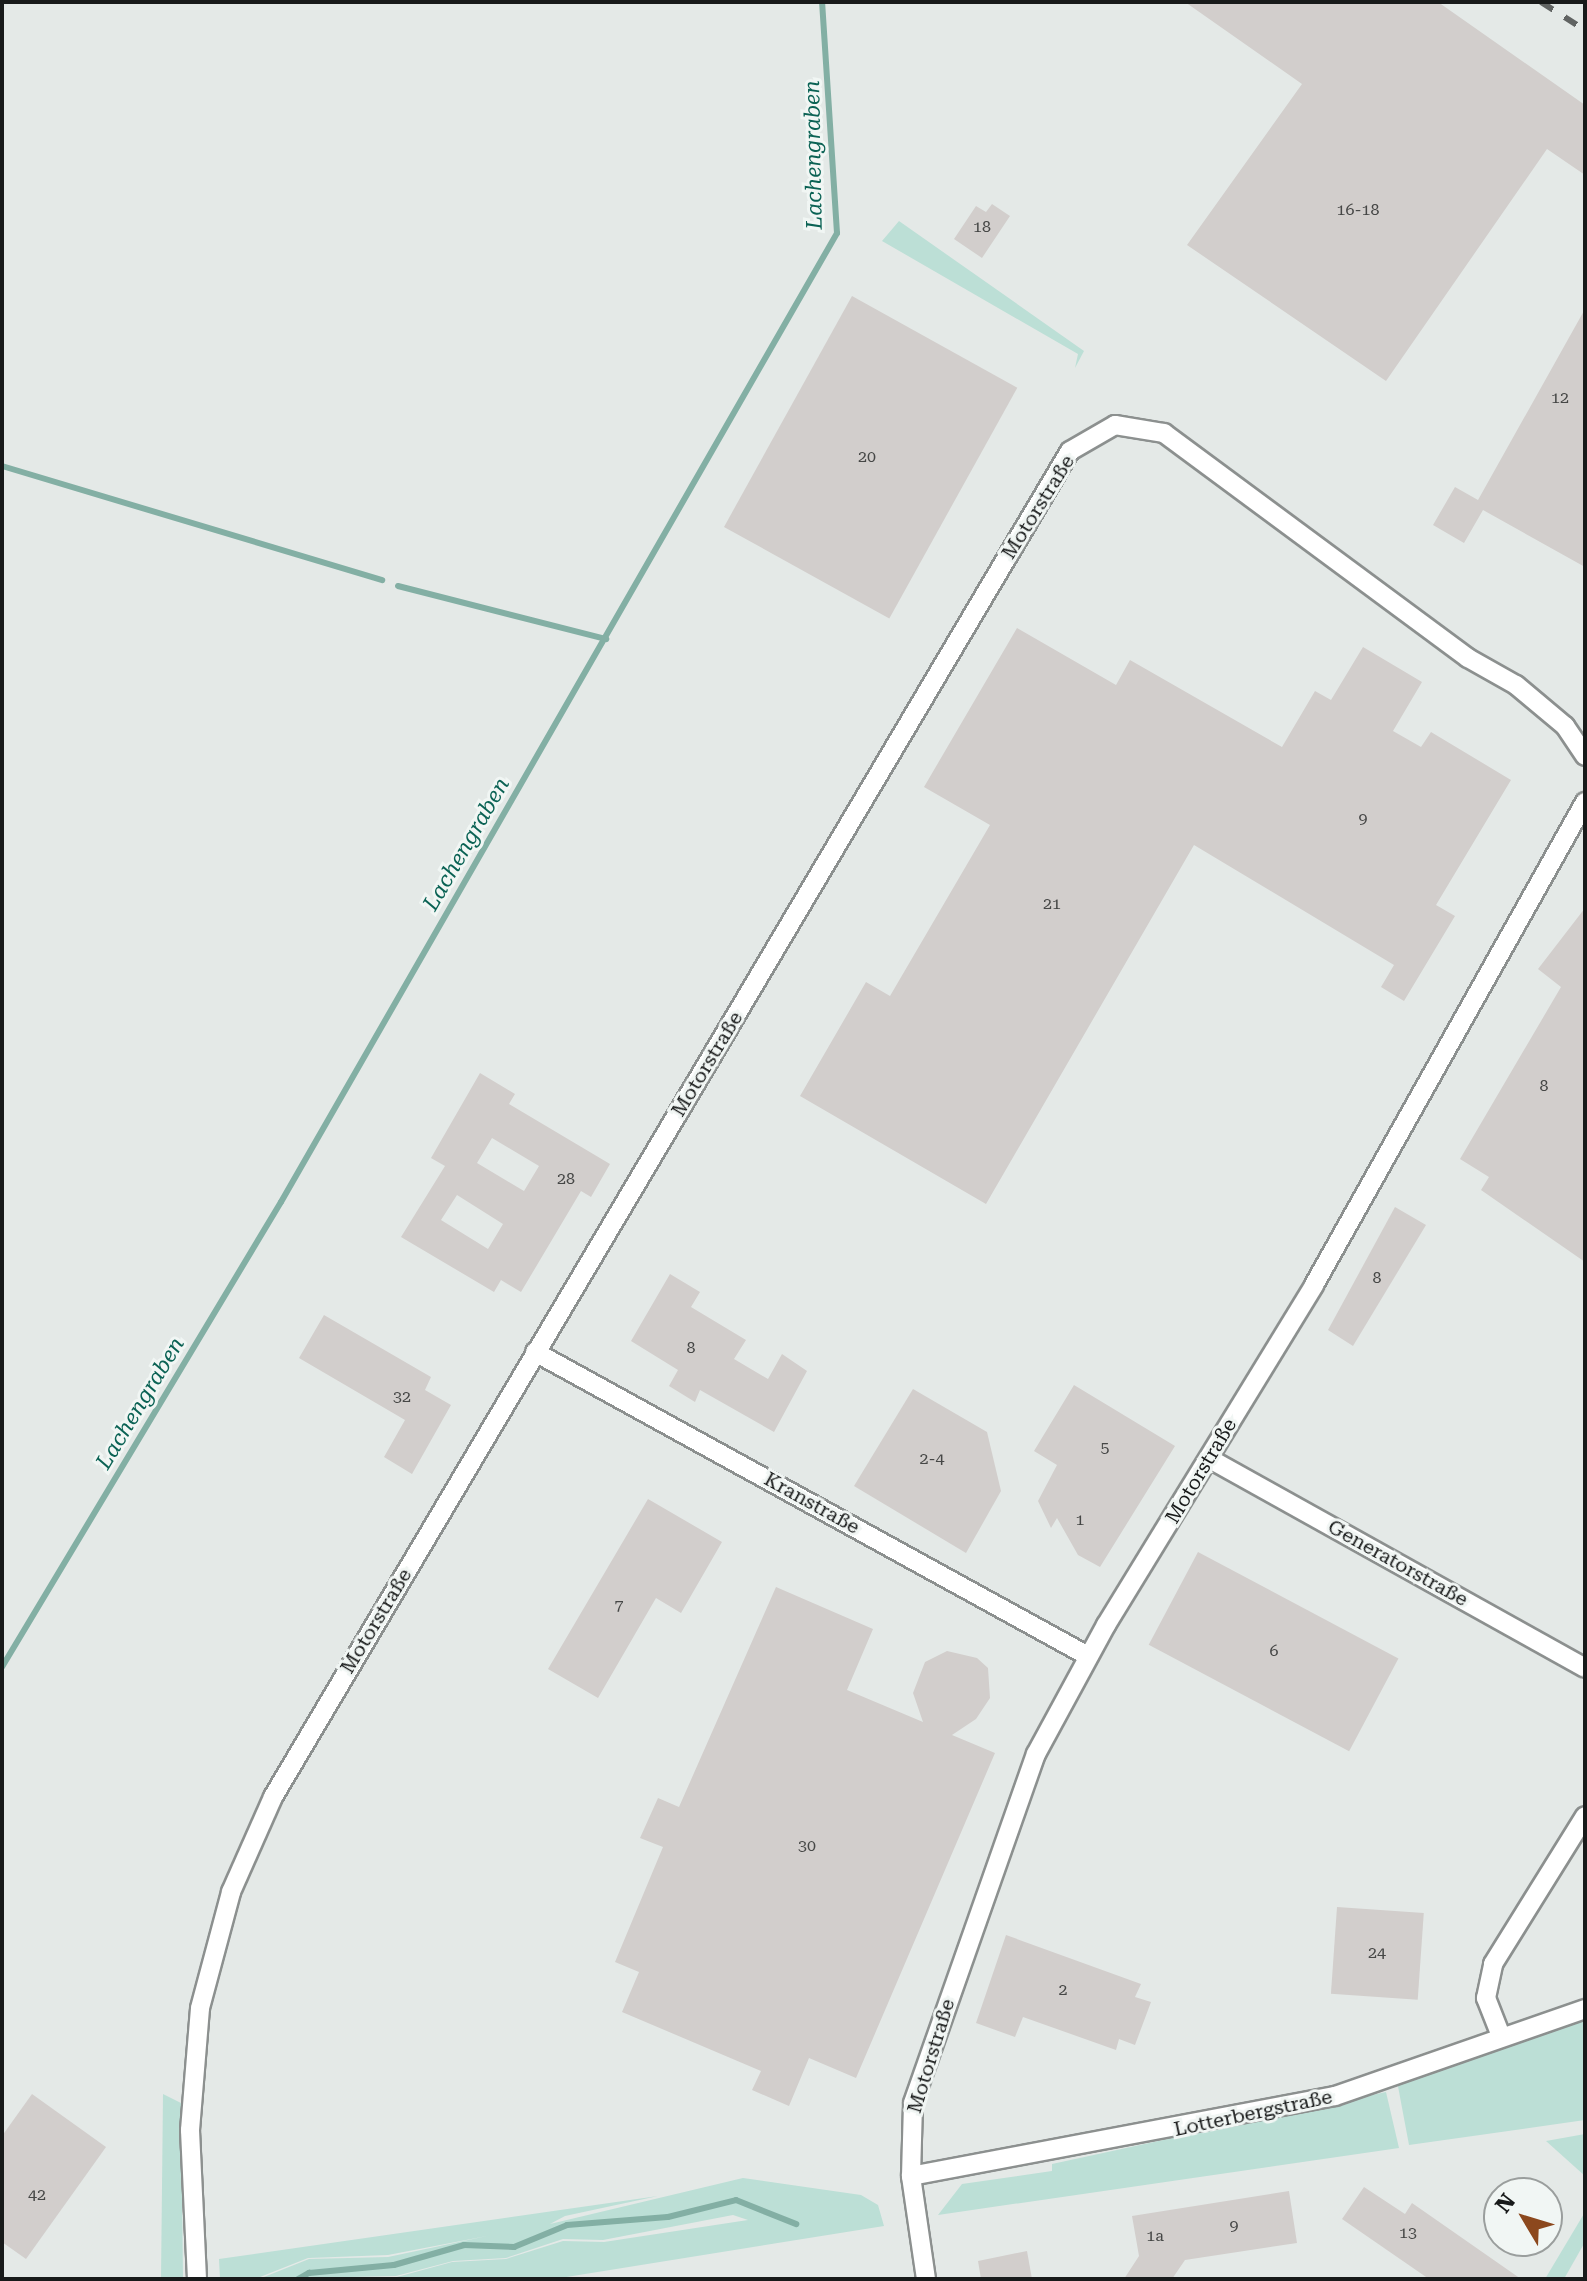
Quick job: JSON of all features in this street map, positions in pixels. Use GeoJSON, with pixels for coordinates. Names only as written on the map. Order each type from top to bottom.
{"type":"FeatureCollection","features":[{"type":"Feature","properties":{"kind":"street","name":"Motorstraße"},"geometry":{"type":"LineString","coordinates":[[197,2279],[192,2072],[200,2008],[231,1892],[273,1797],[1070,451],[1115,425],[1164,433],[1468,658],[1516,685],[1565,726],[1585,756]]}},
{"type":"Feature","properties":{"kind":"street","name":"Motorstraße"},"geometry":{"type":"LineString","coordinates":[[926,2279],[911,2176],[910,2133],[918,2088],[1036,1754],[1088,1656],[1210,1459],[1585,802]]}},
{"type":"Feature","properties":{"kind":"street","name":"Kranstraße"},"geometry":{"type":"LineString","coordinates":[[535,1352],[1088,1656]]}},
{"type":"Feature","properties":{"kind":"street","name":"Generatorstraße"},"geometry":{"type":"LineString","coordinates":[[1210,1459],[1585,1668]]}},
{"type":"Feature","properties":{"kind":"street"},"geometry":{"type":"LineString","coordinates":[[1501,2036],[1486,1998],[1493,1964],[1585,1816]]}},
{"type":"Feature","properties":{"kind":"street","name":"Lotterbergstraße"},"geometry":{"type":"LineString","coordinates":[[911,2176],[1335,2096],[1585,2009]]}},
{"type":"Feature","properties":{"kind":"green space"},"geometry":{"type":"Polygon","coordinates":[[[899,221],[1084,351],[1075,368],[1078,354],[882,241],[899,221]]]}},
{"type":"Feature","properties":{"kind":"green space"},"geometry":{"type":"Polygon","coordinates":[[[1585,2022],[1585,2120],[1409,2145],[1397,2081],[1585,2022]]]}},
{"type":"Feature","properties":{"kind":"green space"},"geometry":{"type":"Polygon","coordinates":[[[1386,2092],[1399,2148],[938,2215],[962,2184],[1052,2171],[1052,2164],[1386,2092]]]}},
{"type":"Feature","properties":{"kind":"green space"},"geometry":{"type":"Polygon","coordinates":[[[163,2094],[181,2103],[183,2279],[161,2279],[163,2094]]]}},
{"type":"Feature","properties":{"kind":"green space"},"geometry":{"type":"Polygon","coordinates":[[[1585,2134],[1585,2176],[1546,2141],[1585,2134]]]}},
{"type":"Feature","properties":{"kind":"green space"},"geometry":{"type":"Polygon","coordinates":[[[743,2178],[861,2195],[878,2205],[884,2226],[554,2279],[382,2279],[397,2277],[452,2262],[506,2259],[563,2241],[604,2242],[748,2220],[733,2215],[603,2240],[563,2239],[506,2258],[453,2261],[396,2276],[259,2279],[309,2259],[388,2257],[487,2236],[388,2255],[308,2258],[255,2279],[220,2279],[219,2259],[658,2196],[565,2216],[550,2224],[743,2178]]]}},
{"type":"Feature","properties":{"kind":"green space"},"geometry":{"type":"Polygon","coordinates":[[[1585,2212],[1585,2242],[1564,2279],[1545,2279],[1558,2257],[1563,2257],[1563,2249],[1585,2212]]]}},
{"type":"Feature","properties":{"kind":"building"},"geometry":{"type":"Polygon","coordinates":[[[1185,2],[1438,2],[1585,105],[1585,175],[1547,149],[1386,381],[1187,245],[1302,84],[1185,2]]]}},
{"type":"Feature","properties":{"kind":"building"},"geometry":{"type":"Polygon","coordinates":[[[992,204],[1010,216],[982,258],[954,239],[976,206],[986,212],[992,204]]]}},
{"type":"Feature","properties":{"kind":"building"},"geometry":{"type":"Polygon","coordinates":[[[852,296],[1017,388],[889,619],[724,527],[852,296]]]}},
{"type":"Feature","properties":{"kind":"building"},"geometry":{"type":"Polygon","coordinates":[[[1585,309],[1585,567],[1483,510],[1464,543],[1433,525],[1455,487],[1478,500],[1585,309]]]}},
{"type":"Feature","properties":{"kind":"building"},"geometry":{"type":"Polygon","coordinates":[[[1017,628],[1116,685],[1130,660],[1282,747],[1315,691],[1331,700],[1363,647],[1422,682],[1393,731],[1421,747],[1431,732],[1511,780],[1436,905],[1455,916],[1404,1001],[1381,987],[1394,965],[1194,845],[986,1204],[800,1096],[866,982],[890,996],[990,825],[924,787],[1017,628]]]}},
{"type":"Feature","properties":{"kind":"building"},"geometry":{"type":"Polygon","coordinates":[[[1585,908],[1585,1262],[1481,1190],[1489,1177],[1460,1159],[1561,987],[1538,969],[1585,908]]]}},
{"type":"Feature","properties":{"kind":"building"},"geometry":{"type":"Polygon","coordinates":[[[480,1073],[515,1094],[509,1104],[610,1164],[591,1197],[581,1191],[521,1292],[501,1280],[494,1292],[401,1237],[445,1166],[431,1158],[480,1073]],[[492,1138],[477,1163],[524,1191],[539,1166],[492,1138]],[[457,1195],[441,1220],[488,1249],[503,1224],[457,1195]]]}},
{"type":"Feature","properties":{"kind":"building"},"geometry":{"type":"Polygon","coordinates":[[[1395,1207],[1426,1225],[1353,1346],[1328,1330],[1395,1207]]]}},
{"type":"Feature","properties":{"kind":"building"},"geometry":{"type":"Polygon","coordinates":[[[670,1274],[700,1292],[691,1307],[746,1340],[734,1359],[768,1379],[782,1354],[807,1371],[774,1432],[700,1390],[695,1402],[669,1386],[678,1370],[631,1341],[670,1274]]]}},
{"type":"Feature","properties":{"kind":"building"},"geometry":{"type":"Polygon","coordinates":[[[324,1315],[431,1377],[425,1390],[451,1405],[412,1474],[384,1457],[405,1420],[299,1358],[324,1315]]]}},
{"type":"Feature","properties":{"kind":"building"},"geometry":{"type":"Polygon","coordinates":[[[1074,1385],[1175,1446],[1100,1567],[1078,1555],[1057,1518],[1051,1528],[1038,1501],[1057,1465],[1034,1451],[1074,1385]]]}},
{"type":"Feature","properties":{"kind":"building"},"geometry":{"type":"Polygon","coordinates":[[[913,1389],[987,1432],[1001,1491],[966,1553],[854,1486],[913,1389]]]}},
{"type":"Feature","properties":{"kind":"building"},"geometry":{"type":"Polygon","coordinates":[[[648,1499],[722,1542],[681,1613],[656,1598],[598,1698],[548,1669],[648,1499]]]}},
{"type":"Feature","properties":{"kind":"building"},"geometry":{"type":"Polygon","coordinates":[[[1198,1552],[1398,1659],[1349,1751],[1149,1645],[1198,1552]]]}},
{"type":"Feature","properties":{"kind":"building"},"geometry":{"type":"Polygon","coordinates":[[[776,1587],[873,1629],[847,1690],[923,1722],[913,1693],[925,1662],[947,1651],[977,1658],[988,1668],[990,1698],[976,1719],[952,1735],[995,1753],[856,2078],[809,2058],[789,2106],[752,2090],[761,2071],[622,2012],[639,1972],[615,1962],[663,1847],[640,1838],[658,1798],[679,1807],[776,1587]]]}},
{"type":"Feature","properties":{"kind":"building"},"geometry":{"type":"Polygon","coordinates":[[[1337,1907],[1424,1913],[1418,2000],[1331,1994],[1337,1907]]]}},
{"type":"Feature","properties":{"kind":"building"},"geometry":{"type":"Polygon","coordinates":[[[1006,1935],[1141,1984],[1135,1997],[1151,2002],[1135,2045],[1119,2039],[1116,2050],[1023,2017],[1015,2037],[976,2023],[1006,1935]]]}},
{"type":"Feature","properties":{"kind":"building"},"geometry":{"type":"Polygon","coordinates":[[[32,2094],[106,2147],[26,2259],[2,2242],[2,2136],[32,2094]]]}},
{"type":"Feature","properties":{"kind":"building"},"geometry":{"type":"Polygon","coordinates":[[[1364,2187],[1405,2214],[1412,2203],[1483,2253],[1483,2257],[1489,2257],[1521,2279],[1429,2279],[1342,2219],[1364,2187]]]}},
{"type":"Feature","properties":{"kind":"building"},"geometry":{"type":"Polygon","coordinates":[[[1289,2191],[1297,2243],[1185,2260],[1172,2279],[1124,2279],[1139,2256],[1132,2216],[1289,2191]]]}},
{"type":"Feature","properties":{"kind":"building"},"geometry":{"type":"Polygon","coordinates":[[[1027,2251],[1032,2279],[981,2279],[978,2261],[1027,2251]]]}},
{"type":"Feature","properties":{"kind":"waterway","name":"Lachengraben"},"geometry":{"type":"LineString","coordinates":[[2,1667],[281,1202],[837,233],[822,2]]}},
{"type":"Feature","properties":{"kind":"waterway"},"geometry":{"type":"LineString","coordinates":[[2,466],[382,580]]}},
{"type":"Feature","properties":{"kind":"waterway"},"geometry":{"type":"LineString","coordinates":[[398,586],[606,639]]}},
{"type":"Feature","properties":{"kind":"waterway"},"geometry":{"type":"LineString","coordinates":[[298,2279],[309,2273],[394,2265],[464,2245],[514,2247],[567,2225],[668,2217],[736,2200],[796,2224]]}},
{"type":"Feature","properties":{"kind":"railway"},"geometry":{"type":"LineString","coordinates":[[1541,2],[1585,30]]}}]}
